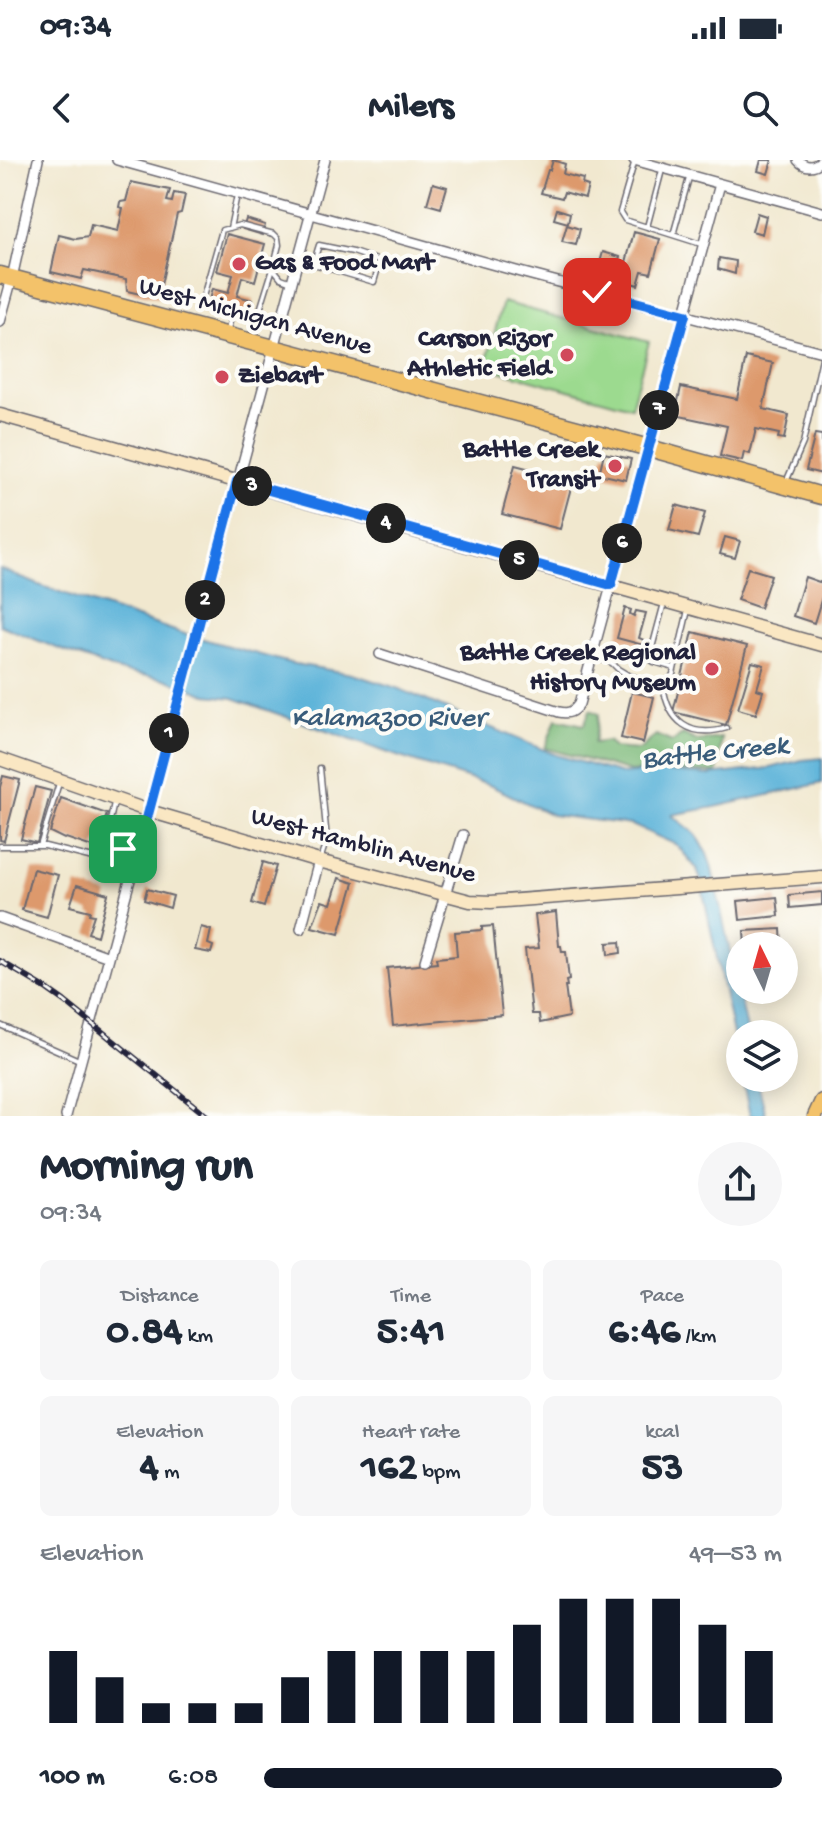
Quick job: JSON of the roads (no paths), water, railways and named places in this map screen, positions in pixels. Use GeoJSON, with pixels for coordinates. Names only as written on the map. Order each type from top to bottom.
{"type":"FeatureCollection","features":[{"type":"Feature","properties":{"kind":"highway","name":"West Michigan Avenue"},"geometry":{"type":"LineString","coordinates":[[6,276],[822,496]]}},
{"type":"Feature","properties":{"kind":"main road"},"geometry":{"type":"LineString","coordinates":[[815,1116],[822,1101]]}},
{"type":"Feature","properties":{"kind":"street"},"geometry":{"type":"LineString","coordinates":[[0,322],[6,276],[38,160]]}},
{"type":"Feature","properties":{"kind":"street"},"geometry":{"type":"LineString","coordinates":[[117,160],[822,355]]}},
{"type":"Feature","properties":{"kind":"street"},"geometry":{"type":"LineString","coordinates":[[66,1116],[325,160]]}},
{"type":"Feature","properties":{"kind":"street"},"geometry":{"type":"LineString","coordinates":[[634,160],[822,212]]}},
{"type":"Feature","properties":{"kind":"street"},"geometry":{"type":"LineString","coordinates":[[798,160],[809,166],[822,160]]}},
{"type":"Feature","properties":{"kind":"street"},"geometry":{"type":"LineString","coordinates":[[380,654],[559,712],[567,714],[574,711],[579,704],[720,184]]}},
{"type":"Feature","properties":{"kind":"street"},"geometry":{"type":"LineString","coordinates":[[0,415],[822,645]]}},
{"type":"Feature","properties":{"kind":"street","name":"West Hamblin Avenue"},"geometry":{"type":"LineString","coordinates":[[0,759],[149,811],[470,901],[491,902],[822,877]]}},
{"type":"Feature","properties":{"kind":"street"},"geometry":{"type":"LineString","coordinates":[[425,961],[463,835]]}},
{"type":"Feature","properties":{"kind":"street"},"geometry":{"type":"LineString","coordinates":[[301,929],[319,861]]}},
{"type":"Feature","properties":{"kind":"street"},"geometry":{"type":"LineString","coordinates":[[0,918],[109,957]]}},
{"type":"Feature","properties":{"kind":"lane"},"geometry":{"type":"LineString","coordinates":[[634,160],[620,212],[625,220],[703,244]]}},
{"type":"Feature","properties":{"kind":"lane"},"geometry":{"type":"LineString","coordinates":[[647,227],[663,168]]}},
{"type":"Feature","properties":{"kind":"lane"},"geometry":{"type":"LineString","coordinates":[[673,235],[689,175]]}},
{"type":"Feature","properties":{"kind":"lane"},"geometry":{"type":"LineString","coordinates":[[230,228],[238,193]]}},
{"type":"Feature","properties":{"kind":"lane"},"geometry":{"type":"LineString","coordinates":[[240,225],[274,234],[278,238],[279,245],[259,313],[251,319],[201,304],[222,230],[230,228],[240,225]]}},
{"type":"Feature","properties":{"kind":"lane"},"geometry":{"type":"LineString","coordinates":[[298,259],[313,264],[374,282],[380,261],[319,245],[313,264]]}},
{"type":"Feature","properties":{"kind":"lane"},"geometry":{"type":"LineString","coordinates":[[273,268],[281,278],[292,282]]}},
{"type":"Feature","properties":{"kind":"lane"},"geometry":{"type":"LineString","coordinates":[[227,335],[232,313]]}},
{"type":"Feature","properties":{"kind":"lane"},"geometry":{"type":"LineString","coordinates":[[784,486],[803,443],[822,355]]}},
{"type":"Feature","properties":{"kind":"lane"},"geometry":{"type":"LineString","coordinates":[[665,600],[649,659],[674,668]]}},
{"type":"Feature","properties":{"kind":"lane"},"geometry":{"type":"LineString","coordinates":[[592,657],[612,663],[628,675],[663,685],[669,682],[689,607]]}},
{"type":"Feature","properties":{"kind":"lane"},"geometry":{"type":"LineString","coordinates":[[663,685],[669,712],[678,720],[696,731],[711,733],[727,728]]}},
{"type":"Feature","properties":{"kind":"lane"},"geometry":{"type":"LineString","coordinates":[[319,861],[327,839],[320,768]]}},
{"type":"Feature","properties":{"kind":"lane"},"geometry":{"type":"LineString","coordinates":[[40,846],[60,780]]}},
{"type":"Feature","properties":{"kind":"lane"},"geometry":{"type":"LineString","coordinates":[[0,846],[40,846],[101,860],[115,799]]}},
{"type":"Feature","properties":{"kind":"lane"},"geometry":{"type":"LineString","coordinates":[[104,845],[138,852]]}},
{"type":"Feature","properties":{"kind":"lane"},"geometry":{"type":"LineString","coordinates":[[0,1025],[81,1061]]}},
{"type":"Feature","properties":{"kind":"water","name":"Kalamazoo River"},"geometry":{"type":"Polygon","coordinates":[[[0,569],[178,632],[290,663],[352,674],[397,688],[556,755],[622,774],[655,771],[710,775],[822,758],[822,783],[671,815],[696,836],[711,865],[726,934],[726,1001],[700,878],[697,869],[677,845],[632,825],[552,815],[489,785],[233,698],[207,695],[165,679],[120,671],[0,625],[0,569]]]}},
{"type":"Feature","properties":{"kind":"water","name":"Kalamazoo River"},"geometry":{"type":"Polygon","coordinates":[[[727,1004],[741,1004],[745,1020],[730,1020],[727,1004]]]}},
{"type":"Feature","properties":{"kind":"water"},"geometry":{"type":"Polygon","coordinates":[[[745,1092],[760,1092],[766,1116],[750,1116],[745,1092]]]}},
{"type":"Feature","properties":{"kind":"railway"},"geometry":{"type":"LineString","coordinates":[[0,961],[64,1001],[207,1116]]}},
{"type":"Feature","properties":{"kind":"place","name":"Gas & Food Mart"},"geometry":{"type":"Point","coordinates":[239,264]}},
{"type":"Feature","properties":{"kind":"place","name":"Carson Rizor Athletic Field"},"geometry":{"type":"Point","coordinates":[567,355]}},
{"type":"Feature","properties":{"kind":"place","name":"Ziebart"},"geometry":{"type":"Point","coordinates":[222,377]}},
{"type":"Feature","properties":{"kind":"place","name":"Battle Creek Transit"},"geometry":{"type":"Point","coordinates":[615,466]}},
{"type":"Feature","properties":{"kind":"place","name":"Battle Creek Regional History Museum"},"geometry":{"type":"Point","coordinates":[712,669]}},
{"type":"Feature","properties":{"kind":"water label","name":"Battle Creek"},"geometry":{"type":"Point","coordinates":[715,754]}}]}
